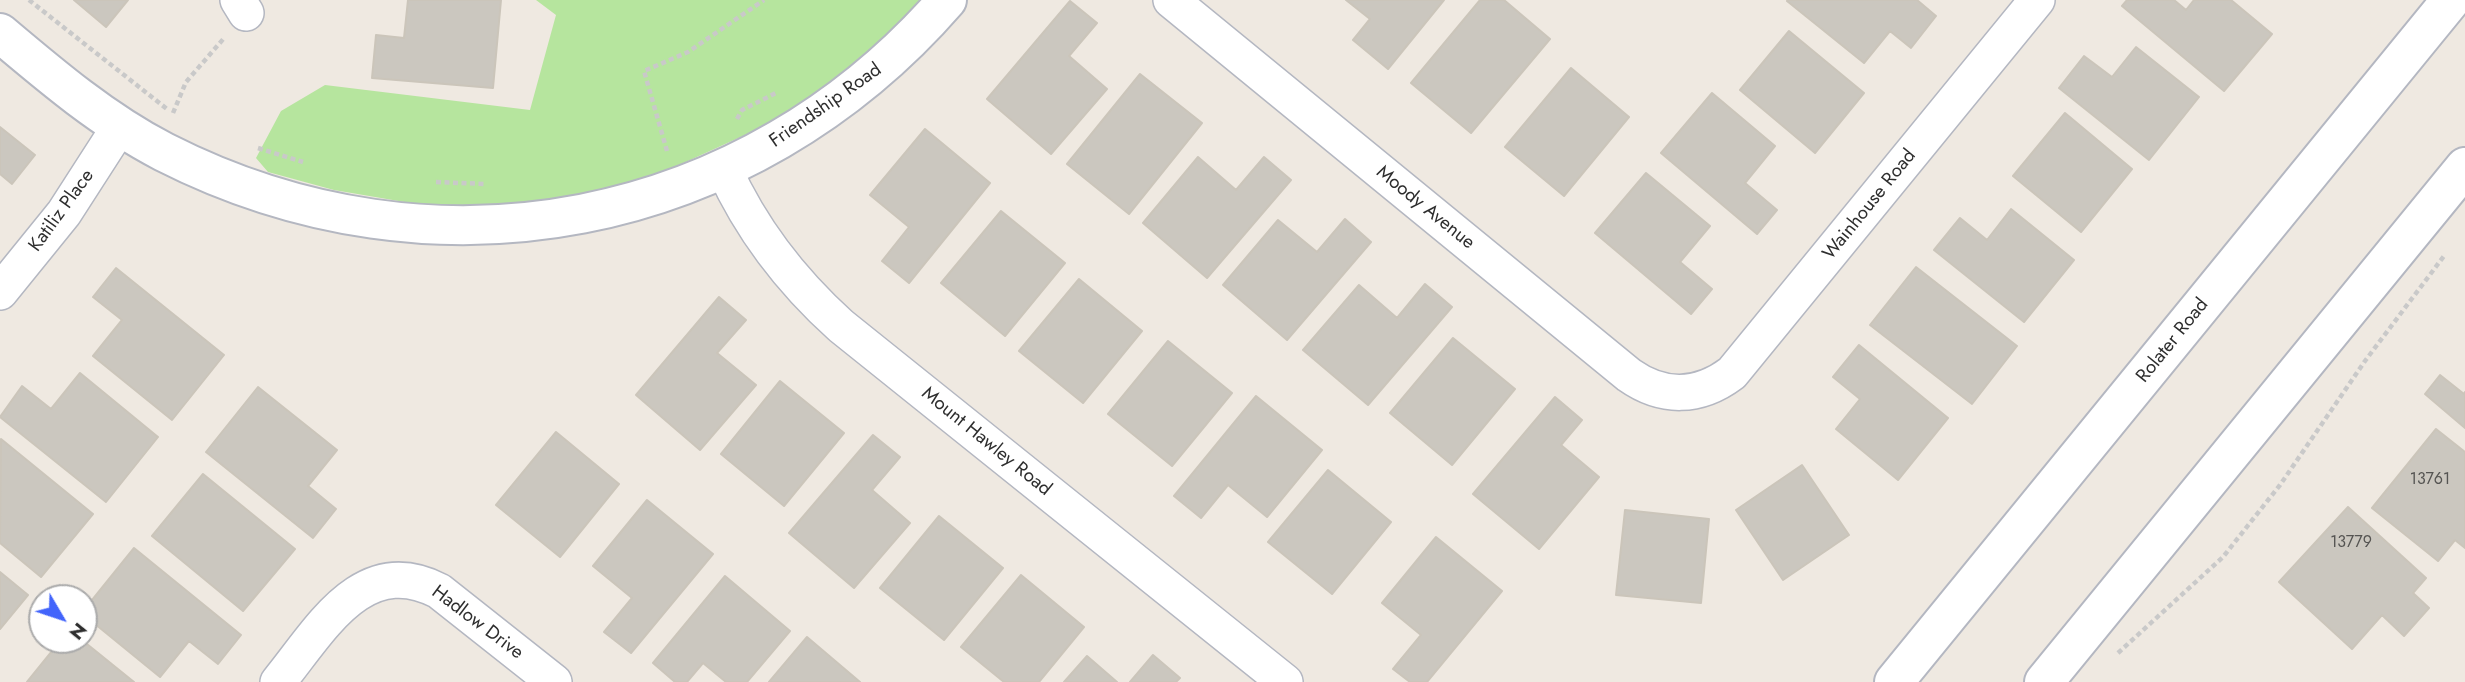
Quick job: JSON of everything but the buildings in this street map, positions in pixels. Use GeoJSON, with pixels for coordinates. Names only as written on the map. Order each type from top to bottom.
{"type":"FeatureCollection","features":[{"type":"Feature","properties":{"kind":"main road","name":"Friendship Road"},"geometry":{"type":"LineString","coordinates":[[0,33],[86,103],[162,151],[205,172],[251,190],[344,215],[441,225],[489,225],[586,213],[680,187],[724,169],[800,128],[850,93],[888,62],[947,0]]}},
{"type":"Feature","properties":{"kind":"main road","name":"Rolater Road"},"geometry":{"type":"LineString","coordinates":[[1894,682],[2451,0]]}},
{"type":"Feature","properties":{"kind":"main road"},"geometry":{"type":"LineString","coordinates":[[2044,682],[2465,167]]}},
{"type":"Feature","properties":{"kind":"street","name":"Moody Avenue"},"geometry":{"type":"LineString","coordinates":[[1171,0],[1629,375],[1651,388],[1677,393],[1690,392]]}},
{"type":"Feature","properties":{"kind":"street","name":"Wainhouse Road"},"geometry":{"type":"LineString","coordinates":[[1690,392],[1713,386],[1732,373],[2038,0]]}},
{"type":"Feature","properties":{"kind":"street","name":"Katiliz Place"},"geometry":{"type":"LineString","coordinates":[[0,292],[64,213],[120,126]]}},
{"type":"Feature","properties":{"kind":"street","name":"Mount Hawley Road"},"geometry":{"type":"LineString","coordinates":[[724,169],[747,215],[767,246],[814,302],[1285,682]]}},
{"type":"Feature","properties":{"kind":"street","name":"Hadlow Drive"},"geometry":{"type":"LineString","coordinates":[[278,682],[346,600],[368,586],[393,580],[417,581],[439,591],[554,682]]}},
{"type":"Feature","properties":{"kind":"path"},"geometry":{"type":"LineString","coordinates":[[29,0],[173,113],[184,118]]}},
{"type":"Feature","properties":{"kind":"path"},"geometry":{"type":"LineString","coordinates":[[667,152],[644,71],[688,52],[764,0]]}},
{"type":"Feature","properties":{"kind":"path"},"geometry":{"type":"LineString","coordinates":[[173,113],[186,82],[242,6]]}},
{"type":"Feature","properties":{"kind":"path"},"geometry":{"type":"LineString","coordinates":[[251,146],[309,164]]}},
{"type":"Feature","properties":{"kind":"path"},"geometry":{"type":"LineString","coordinates":[[655,156],[678,149]]}},
{"type":"Feature","properties":{"kind":"path"},"geometry":{"type":"LineString","coordinates":[[428,182],[495,184]]}},
{"type":"Feature","properties":{"kind":"path"},"geometry":{"type":"LineString","coordinates":[[2109,662],[2223,557],[2280,485],[2365,362],[2448,250]]}},
{"type":"Feature","properties":{"kind":"green space"},"geometry":{"type":"Polygon","coordinates":[[[536,0],[923,0],[877,53],[769,124],[655,176],[528,207],[428,206],[334,190],[268,172],[256,158],[281,111],[325,85],[530,110],[556,15],[536,0]]]}}]}
